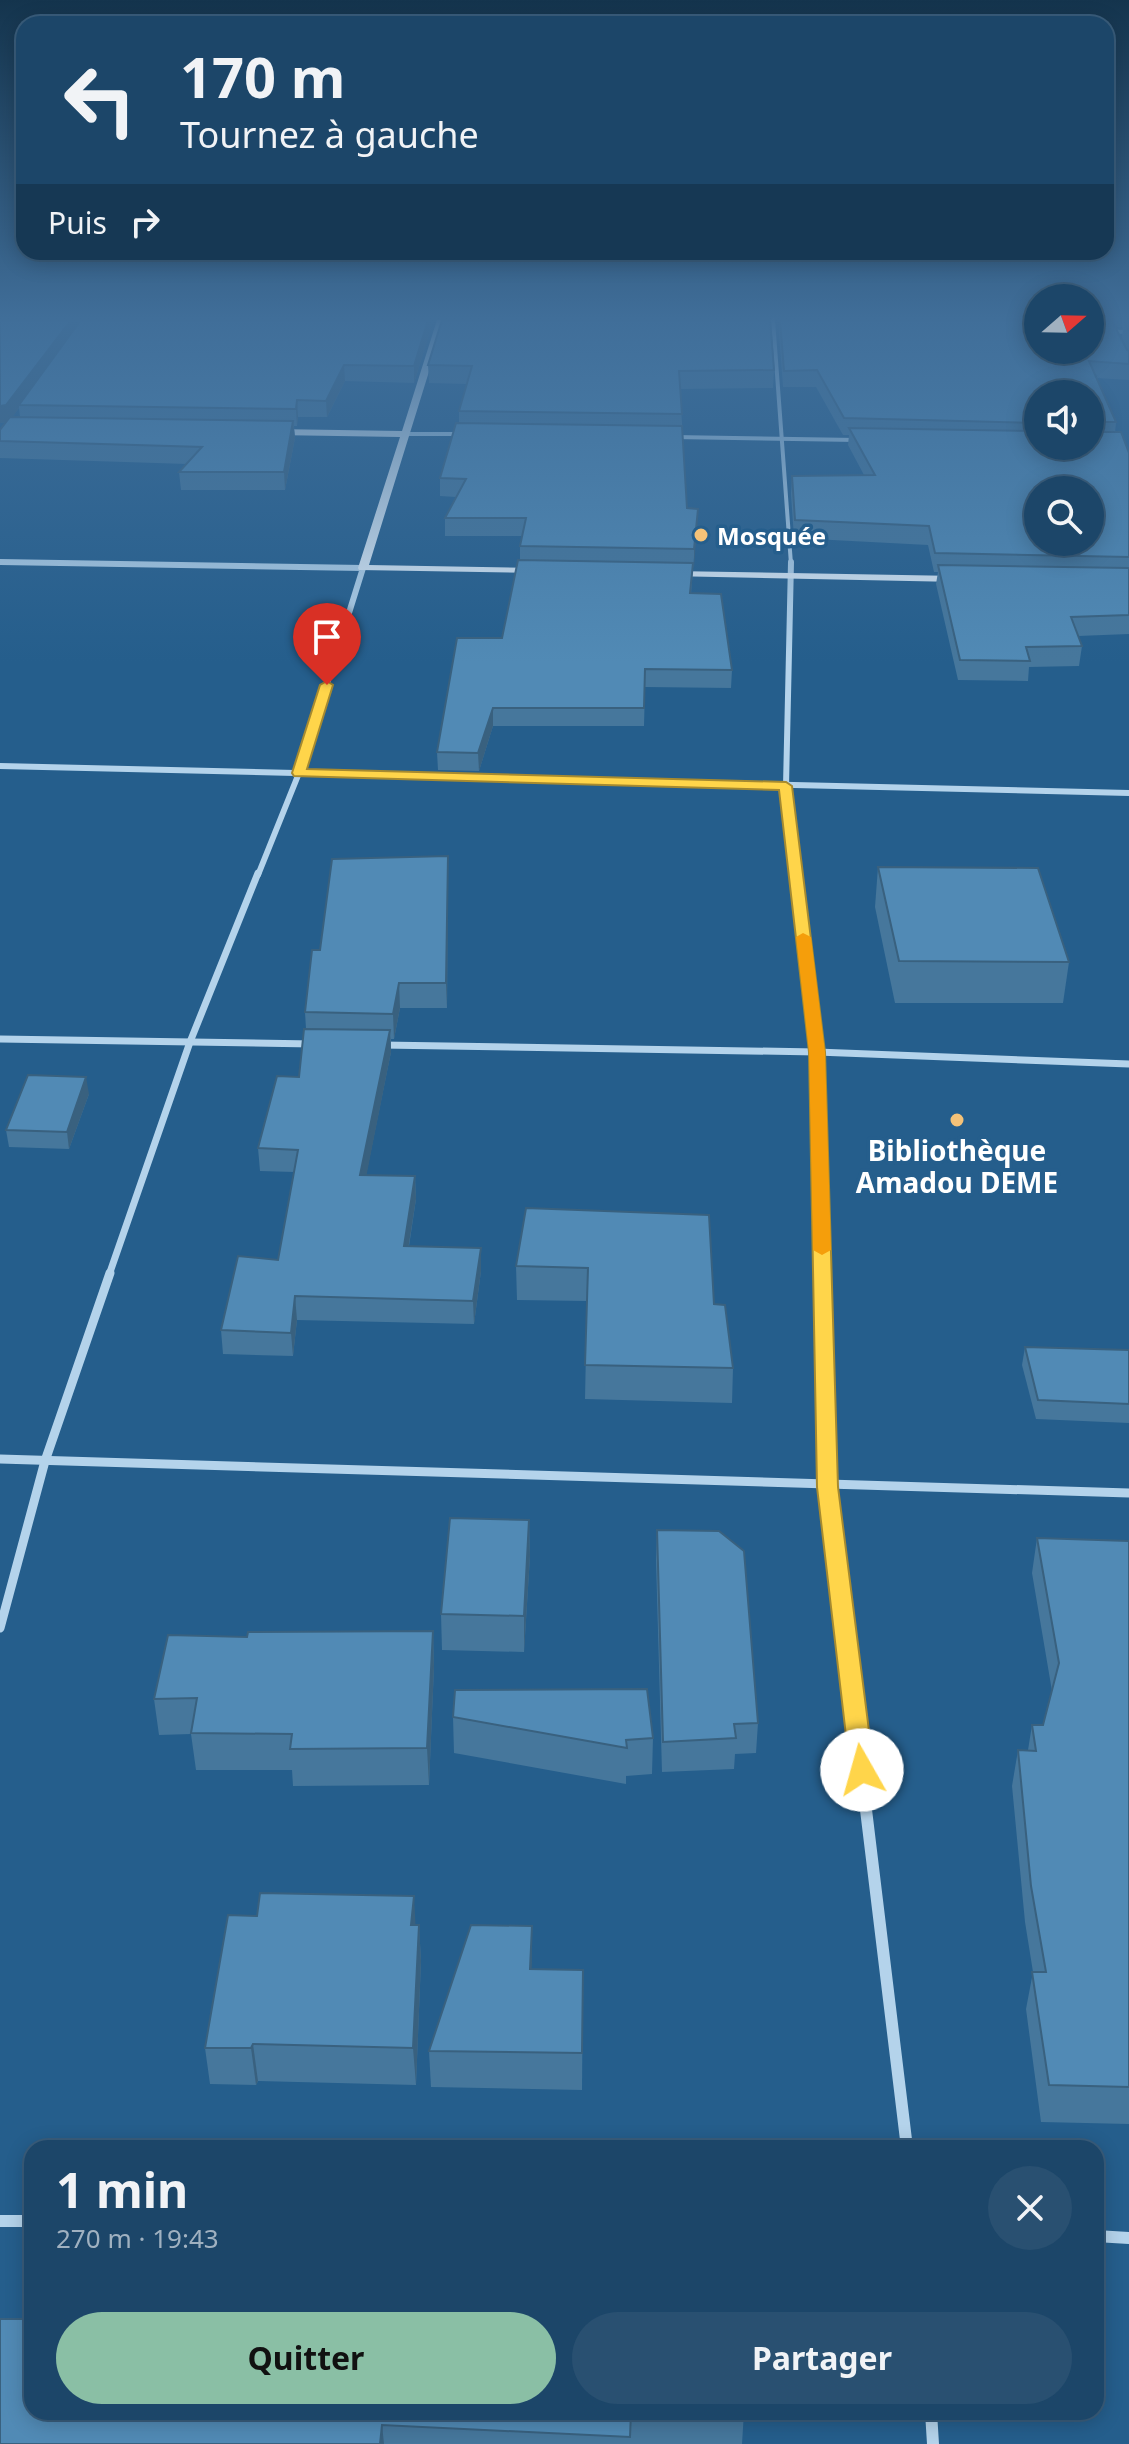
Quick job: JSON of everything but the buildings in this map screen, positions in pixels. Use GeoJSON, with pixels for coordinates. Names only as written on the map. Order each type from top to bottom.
{"type":"FeatureCollection","features":[{"type":"Feature","properties":{"kind":"street"},"geometry":{"type":"LineString","coordinates":[[0,1628],[45,1461],[190,1042],[299,773],[405,434]]}},
{"type":"Feature","properties":{"kind":"street"},"geometry":{"type":"LineString","coordinates":[[782,434],[792,576],[786,786],[817,1052],[827,1487],[906,2140]]}},
{"type":"Feature","properties":{"kind":"street"},"geometry":{"type":"LineString","coordinates":[[672,437],[862,440]]}},
{"type":"Feature","properties":{"kind":"street"},"geometry":{"type":"LineString","coordinates":[[0,562],[554,572]]}},
{"type":"Feature","properties":{"kind":"street"},"geometry":{"type":"LineString","coordinates":[[665,574],[976,579]]}},
{"type":"Feature","properties":{"kind":"street"},"geometry":{"type":"LineString","coordinates":[[0,766],[1129,793]]}},
{"type":"Feature","properties":{"kind":"street"},"geometry":{"type":"LineString","coordinates":[[0,1039],[315,1044]]}},
{"type":"Feature","properties":{"kind":"street"},"geometry":{"type":"LineString","coordinates":[[378,1045],[817,1052],[1129,1064]]}},
{"type":"Feature","properties":{"kind":"street"},"geometry":{"type":"LineString","coordinates":[[0,1459],[827,1487],[1129,1493]]}},
{"type":"Feature","properties":{"kind":"street"},"geometry":{"type":"LineString","coordinates":[[0,2221],[24,2221]]}},
{"type":"Feature","properties":{"kind":"street"},"geometry":{"type":"LineString","coordinates":[[1104,2236],[1129,2238]]}},
{"type":"Feature","properties":{"kind":"street"},"geometry":{"type":"LineString","coordinates":[[932,2420],[933,2444]]}},
{"type":"Feature","properties":{"kind":"slow traffic"},"geometry":{"type":"LineString","coordinates":[[803,937],[817,1052],[822,1250]]}},
{"type":"Feature","properties":{"kind":"place","name":"Mosquée"},"geometry":{"type":"Point","coordinates":[701,535]}},
{"type":"Feature","properties":{"kind":"place","name":"Bibliothèque Amadou DEME"},"geometry":{"type":"Point","coordinates":[957,1120]}},
{"type":"Feature","properties":{"kind":"route"},"geometry":{"type":"LineString","coordinates":[[327,685],[299,773],[786,786],[817,1052],[827,1487],[862,1770]]}}]}
